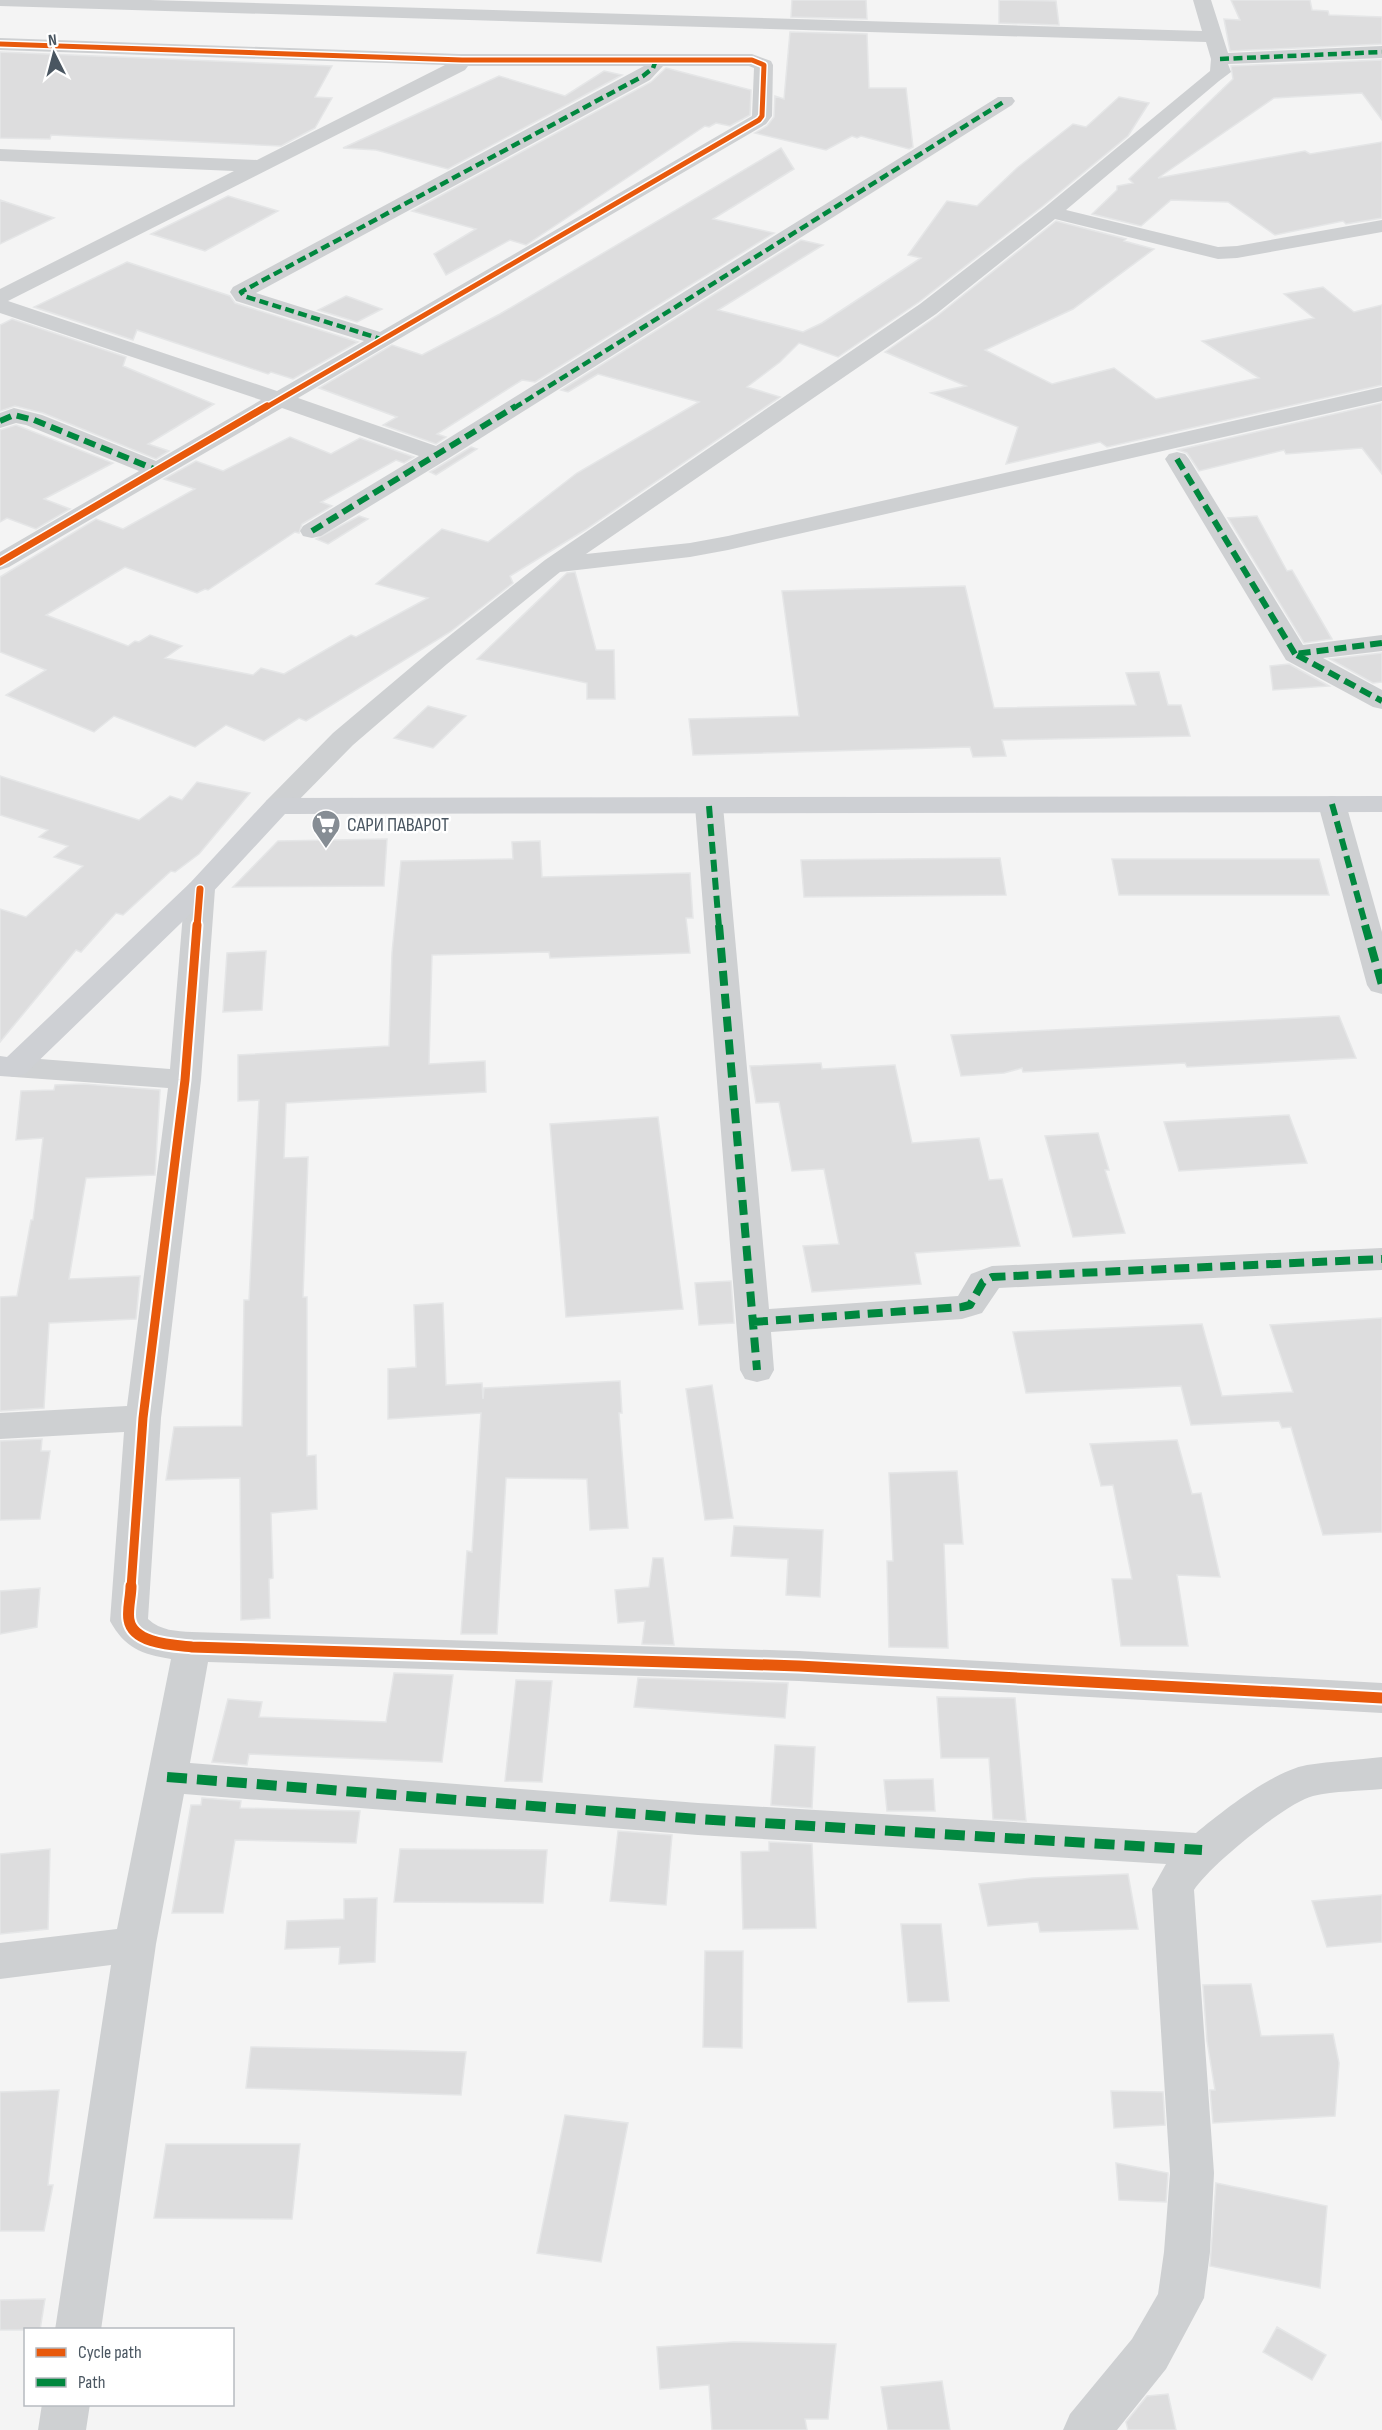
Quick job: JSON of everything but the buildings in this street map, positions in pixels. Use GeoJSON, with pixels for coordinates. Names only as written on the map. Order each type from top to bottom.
{"type":"FeatureCollection","features":[{"type":"Feature","properties":{"kind":"street"},"geometry":{"type":"LineString","coordinates":[[1202,0],[1221,66]]}},
{"type":"Feature","properties":{"kind":"street"},"geometry":{"type":"LineString","coordinates":[[0,1],[478,7],[1212,37]]}},
{"type":"Feature","properties":{"kind":"street"},"geometry":{"type":"LineString","coordinates":[[0,297],[264,166],[458,66],[467,47],[478,7]]}},
{"type":"Feature","properties":{"kind":"street"},"geometry":{"type":"LineString","coordinates":[[0,44],[467,47],[656,60],[752,60],[764,65],[761,118],[282,400],[0,562]]}},
{"type":"Feature","properties":{"kind":"street"},"geometry":{"type":"LineString","coordinates":[[7,1066],[200,889],[277,806],[352,732],[438,658],[554,565],[928,309],[1051,212],[1221,66],[1382,51]]}},
{"type":"Feature","properties":{"kind":"street"},"geometry":{"type":"LineString","coordinates":[[384,340],[244,297],[242,292],[643,75],[653,68],[656,60]]}},
{"type":"Feature","properties":{"kind":"street"},"geometry":{"type":"LineString","coordinates":[[1221,66],[1278,73],[1382,68]]}},
{"type":"Feature","properties":{"kind":"street"},"geometry":{"type":"LineString","coordinates":[[312,531],[438,455],[1005,101]]}},
{"type":"Feature","properties":{"kind":"street"},"geometry":{"type":"LineString","coordinates":[[0,155],[264,166]]}},
{"type":"Feature","properties":{"kind":"street"},"geometry":{"type":"LineString","coordinates":[[1051,212],[1218,253],[1238,252],[1382,226]]}},
{"type":"Feature","properties":{"kind":"street"},"geometry":{"type":"LineString","coordinates":[[0,306],[282,400],[438,455]]}},
{"type":"Feature","properties":{"kind":"street"},"geometry":{"type":"LineString","coordinates":[[554,565],[690,550],[728,543],[1382,394]]}},
{"type":"Feature","properties":{"kind":"street"},"geometry":{"type":"LineString","coordinates":[[0,421],[12,416],[21,416],[159,471]]}},
{"type":"Feature","properties":{"kind":"street"},"geometry":{"type":"LineString","coordinates":[[1177,459],[1295,654],[1382,701]]}},
{"type":"Feature","properties":{"kind":"street"},"geometry":{"type":"LineString","coordinates":[[1295,654],[1382,643]]}},
{"type":"Feature","properties":{"kind":"street"},"geometry":{"type":"LineString","coordinates":[[1332,804],[1382,985]]}},
{"type":"Feature","properties":{"kind":"street"},"geometry":{"type":"LineString","coordinates":[[277,806],[1382,804]]}},
{"type":"Feature","properties":{"kind":"street"},"geometry":{"type":"LineString","coordinates":[[709,806],[757,1370]]}},
{"type":"Feature","properties":{"kind":"street"},"geometry":{"type":"LineString","coordinates":[[200,889],[184,1080],[143,1418],[129,1621],[138,1634],[150,1640],[192,1647],[799,1666],[1382,1698]]}},
{"type":"Feature","properties":{"kind":"street"},"geometry":{"type":"LineString","coordinates":[[7,1066],[184,1080]]}},
{"type":"Feature","properties":{"kind":"street"},"geometry":{"type":"LineString","coordinates":[[753,1322],[962,1308],[970,1305],[983,1282],[992,1277],[1382,1258]]}},
{"type":"Feature","properties":{"kind":"street"},"geometry":{"type":"LineString","coordinates":[[0,1426],[143,1418]]}},
{"type":"Feature","properties":{"kind":"street"},"geometry":{"type":"LineString","coordinates":[[78,2328],[135,1944],[192,1647]]}},
{"type":"Feature","properties":{"kind":"street"},"geometry":{"type":"LineString","coordinates":[[1087,2430],[1149,2354],[1181,2298],[1187,2252],[1192,2173],[1173,1889],[1183,1871],[1202,1850],[1288,1790],[1306,1781],[1382,1773]]}},
{"type":"Feature","properties":{"kind":"street"},"geometry":{"type":"LineString","coordinates":[[167,1777],[698,1819],[1202,1850]]}},
{"type":"Feature","properties":{"kind":"street"},"geometry":{"type":"LineString","coordinates":[[0,1961],[135,1944]]}},
{"type":"Feature","properties":{"kind":"street"},"geometry":{"type":"LineString","coordinates":[[63,2430],[66,2406]]}},
{"type":"Feature","properties":{"kind":"marked path"},"geometry":{"type":"LineString","coordinates":[[1220,59],[1382,52]]}},
{"type":"Feature","properties":{"kind":"marked path"},"geometry":{"type":"LineString","coordinates":[[384,340],[244,296],[241,292],[643,76],[653,68],[656,60]]}},
{"type":"Feature","properties":{"kind":"marked path"},"geometry":{"type":"LineString","coordinates":[[312,531],[438,455],[1005,101]]}},
{"type":"Feature","properties":{"kind":"marked path"},"geometry":{"type":"LineString","coordinates":[[0,421],[14,415],[34,420],[159,471]]}},
{"type":"Feature","properties":{"kind":"marked path"},"geometry":{"type":"LineString","coordinates":[[1177,459],[1295,654]]}},
{"type":"Feature","properties":{"kind":"marked path"},"geometry":{"type":"LineString","coordinates":[[1382,643],[1295,654],[1382,701]]}},
{"type":"Feature","properties":{"kind":"marked path"},"geometry":{"type":"LineString","coordinates":[[1332,804],[1382,985]]}},
{"type":"Feature","properties":{"kind":"marked path"},"geometry":{"type":"LineString","coordinates":[[709,806],[757,1370]]}},
{"type":"Feature","properties":{"kind":"marked path"},"geometry":{"type":"LineString","coordinates":[[753,1322],[962,1307],[970,1305],[983,1282],[992,1277],[1382,1259]]}},
{"type":"Feature","properties":{"kind":"marked path"},"geometry":{"type":"LineString","coordinates":[[167,1777],[698,1819],[1202,1850]]}},
{"type":"Feature","properties":{"kind":"cycle path"},"geometry":{"type":"LineString","coordinates":[[0,44],[462,60],[752,60],[764,65],[762,116],[759,120],[0,562]]}},
{"type":"Feature","properties":{"kind":"cycle path"},"geometry":{"type":"LineString","coordinates":[[200,889],[185,1080],[143,1418],[129,1621],[140,1634],[156,1642],[192,1647],[799,1666],[1382,1698]]}},
{"type":"Feature","properties":{"kind":"place","name":"САРИ ПАВАРОТ"},"geometry":{"type":"Point","coordinates":[326,850]}}]}
